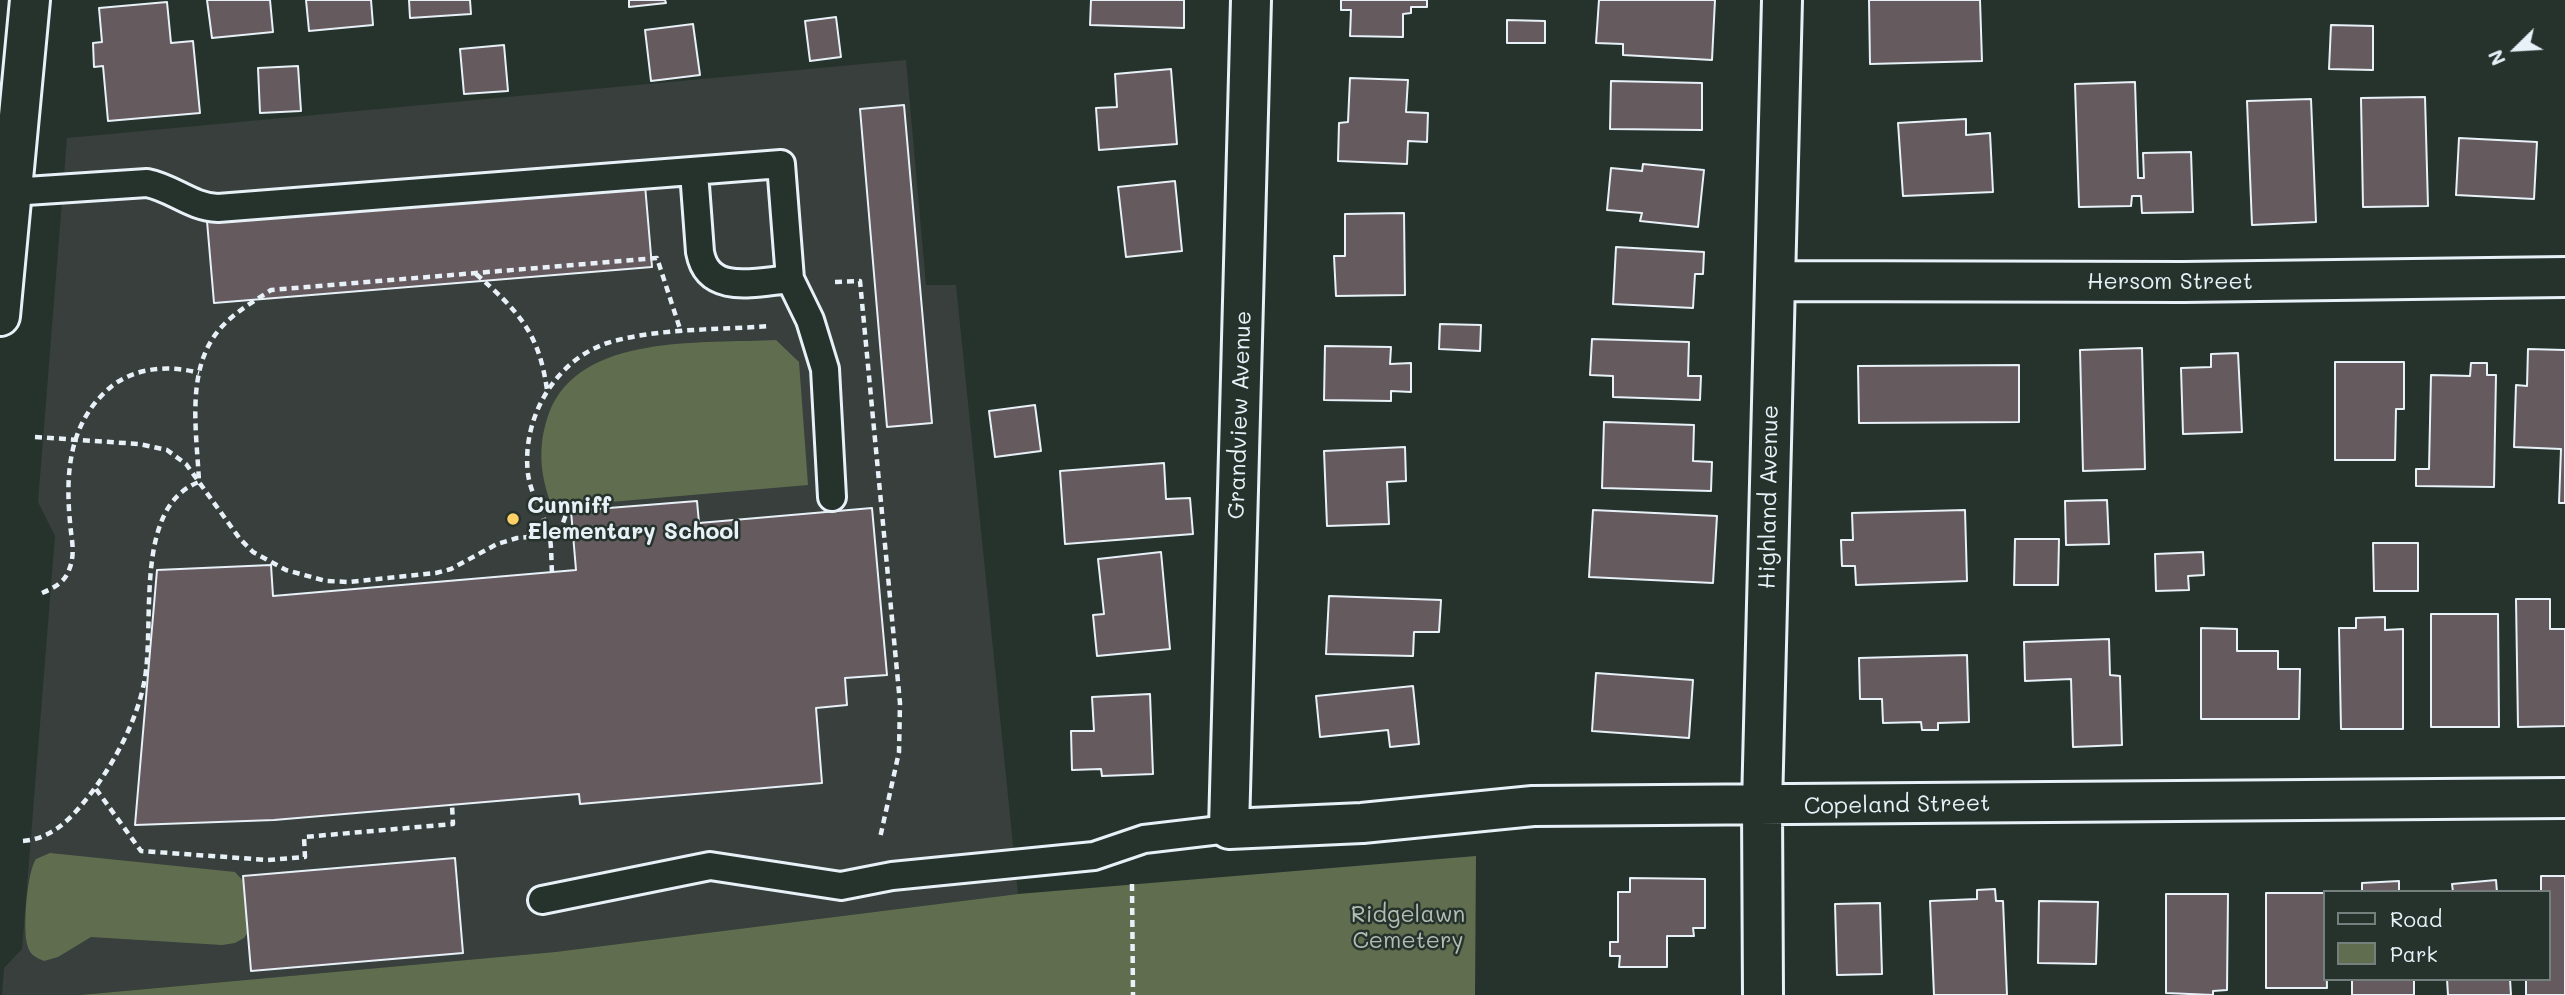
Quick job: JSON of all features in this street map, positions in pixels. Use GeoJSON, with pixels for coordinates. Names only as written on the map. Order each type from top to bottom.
{"type":"FeatureCollection","features":[{"type":"Feature","properties":{"kind":"street"},"geometry":{"type":"LineString","coordinates":[[0,316],[30,0]]}},
{"type":"Feature","properties":{"kind":"street","name":"Grandview Avenue"},"geometry":{"type":"LineString","coordinates":[[1229,829],[1251,0]]}},
{"type":"Feature","properties":{"kind":"street","name":"Highland Avenue"},"geometry":{"type":"LineString","coordinates":[[1763,995],[1762,806],[1782,0]]}},
{"type":"Feature","properties":{"kind":"street","name":"Hersom Street"},"geometry":{"type":"LineString","coordinates":[[1775,281],[2183,282],[2565,277]]}},
{"type":"Feature","properties":{"kind":"street","name":"Copeland Street"},"geometry":{"type":"LineString","coordinates":[[1229,829],[1362,823],[1532,806],[2565,798]]}},
{"type":"Feature","properties":{"kind":"lane"},"geometry":{"type":"LineString","coordinates":[[11,192],[147,183],[167,189],[199,206],[218,208],[781,164],[790,279],[810,320],[825,369],[832,497]]}},
{"type":"Feature","properties":{"kind":"lane"},"geometry":{"type":"LineString","coordinates":[[694,172],[700,252],[702,262],[712,277],[728,283],[790,279]]}},
{"type":"Feature","properties":{"kind":"lane"},"geometry":{"type":"LineString","coordinates":[[542,900],[710,866],[831,885],[1094,856],[1144,839],[1229,829]]}},
{"type":"Feature","properties":{"kind":"path"},"geometry":{"type":"LineString","coordinates":[[199,482],[199,373],[211,341],[220,328],[271,290],[656,258],[681,332]]}},
{"type":"Feature","properties":{"kind":"path"},"geometry":{"type":"LineString","coordinates":[[476,274],[505,299],[530,328],[541,356],[547,391]]}},
{"type":"Feature","properties":{"kind":"path"},"geometry":{"type":"LineString","coordinates":[[552,572],[549,534],[532,493],[528,452],[537,409],[547,391],[568,368],[594,349],[634,337],[793,324],[810,320],[822,304],[828,282],[860,281],[900,726],[899,752],[888,814],[866,881]]}},
{"type":"Feature","properties":{"kind":"path"},"geometry":{"type":"LineString","coordinates":[[42,593],[64,579],[73,557],[68,490],[75,438],[93,403],[130,376],[171,369],[199,373]]}},
{"type":"Feature","properties":{"kind":"path"},"geometry":{"type":"LineString","coordinates":[[35,437],[154,445],[178,457],[240,539],[253,552],[286,570],[326,581],[349,582],[451,569],[497,544],[517,538],[559,534],[569,506]]}},
{"type":"Feature","properties":{"kind":"path"},"geometry":{"type":"LineString","coordinates":[[23,841],[50,834],[96,789],[122,740],[144,684],[156,532],[181,492],[199,482]]}},
{"type":"Feature","properties":{"kind":"path"},"geometry":{"type":"LineString","coordinates":[[96,789],[141,851],[268,860],[305,857],[304,837],[453,824],[452,805]]}},
{"type":"Feature","properties":{"kind":"path"},"geometry":{"type":"LineString","coordinates":[[1132,883],[1133,995]]}},
{"type":"Feature","properties":{"kind":"shaded area","name":"Cunniff Elementary School"},"geometry":{"type":"Polygon","coordinates":[[[906,60],[926,285],[956,285],[1018,894],[555,952],[80,995],[2,995],[4,968],[22,949],[55,536],[38,502],[67,138],[906,60]]]}},
{"type":"Feature","properties":{"kind":"green space"},"geometry":{"type":"Polygon","coordinates":[[[776,340],[799,362],[808,485],[552,507],[541,460],[545,425],[565,387],[588,368],[616,355],[681,343],[776,340]]]}},
{"type":"Feature","properties":{"kind":"green space"},"geometry":{"type":"Polygon","coordinates":[[[50,853],[235,872],[246,884],[249,931],[235,943],[222,945],[91,937],[58,957],[44,961],[29,950],[26,940],[26,916],[33,866],[36,859],[50,853]]]}},
{"type":"Feature","properties":{"kind":"green space","name":"Ridgelawn Cemetery"},"geometry":{"type":"Polygon","coordinates":[[[1476,856],[1475,995],[80,995],[555,952],[1018,894],[1476,856]]]}},
{"type":"Feature","properties":{"kind":"building"},"geometry":{"type":"Polygon","coordinates":[[[207,0],[270,0],[273,32],[212,38],[207,0]]]}},
{"type":"Feature","properties":{"kind":"building"},"geometry":{"type":"Polygon","coordinates":[[[306,0],[371,0],[373,25],[309,31],[306,0]]]}},
{"type":"Feature","properties":{"kind":"building"},"geometry":{"type":"Polygon","coordinates":[[[409,0],[470,0],[471,14],[410,18],[409,0]]]}},
{"type":"Feature","properties":{"kind":"building"},"geometry":{"type":"Polygon","coordinates":[[[629,0],[665,0],[666,3],[629,7],[629,0]]]}},
{"type":"Feature","properties":{"kind":"building"},"geometry":{"type":"Polygon","coordinates":[[[1091,0],[1184,0],[1184,28],[1090,25],[1091,0]]]}},
{"type":"Feature","properties":{"kind":"building"},"geometry":{"type":"Polygon","coordinates":[[[1341,0],[1427,0],[1427,7],[1411,7],[1411,13],[1403,14],[1403,37],[1350,36],[1351,10],[1341,10],[1341,0]]]}},
{"type":"Feature","properties":{"kind":"building"},"geometry":{"type":"Polygon","coordinates":[[[1599,0],[1715,0],[1712,60],[1623,55],[1623,44],[1596,43],[1599,0]]]}},
{"type":"Feature","properties":{"kind":"building"},"geometry":{"type":"Polygon","coordinates":[[[1869,0],[1980,0],[1982,61],[1870,64],[1869,0]]]}},
{"type":"Feature","properties":{"kind":"building"},"geometry":{"type":"Polygon","coordinates":[[[167,2],[171,43],[193,41],[200,113],[108,121],[103,66],[94,67],[93,43],[102,42],[99,8],[167,2]]]}},
{"type":"Feature","properties":{"kind":"building"},"geometry":{"type":"Polygon","coordinates":[[[836,17],[841,57],[810,61],[805,21],[836,17]]]}},
{"type":"Feature","properties":{"kind":"building"},"geometry":{"type":"Polygon","coordinates":[[[1507,20],[1545,21],[1545,43],[1507,43],[1507,20]]]}},
{"type":"Feature","properties":{"kind":"building"},"geometry":{"type":"Polygon","coordinates":[[[693,24],[700,75],[651,81],[645,30],[693,24]]]}},
{"type":"Feature","properties":{"kind":"building"},"geometry":{"type":"Polygon","coordinates":[[[2331,25],[2373,26],[2373,70],[2329,69],[2331,25]]]}},
{"type":"Feature","properties":{"kind":"building"},"geometry":{"type":"Polygon","coordinates":[[[504,45],[508,91],[464,94],[460,49],[504,45]]]}},
{"type":"Feature","properties":{"kind":"building"},"geometry":{"type":"Polygon","coordinates":[[[298,66],[301,111],[260,113],[258,68],[298,66]]]}},
{"type":"Feature","properties":{"kind":"building"},"geometry":{"type":"Polygon","coordinates":[[[1171,69],[1177,144],[1099,150],[1096,108],[1117,107],[1115,74],[1171,69]]]}},
{"type":"Feature","properties":{"kind":"building"},"geometry":{"type":"Polygon","coordinates":[[[1350,78],[1408,80],[1406,112],[1428,113],[1427,142],[1408,141],[1407,164],[1338,161],[1339,123],[1348,122],[1350,78]]]}},
{"type":"Feature","properties":{"kind":"building"},"geometry":{"type":"Polygon","coordinates":[[[1611,81],[1702,83],[1702,130],[1610,129],[1611,81]]]}},
{"type":"Feature","properties":{"kind":"building"},"geometry":{"type":"Polygon","coordinates":[[[2135,82],[2138,178],[2144,178],[2143,153],[2191,152],[2193,212],[2142,213],[2141,196],[2132,196],[2131,206],[2079,207],[2075,84],[2135,82]]]}},
{"type":"Feature","properties":{"kind":"building"},"geometry":{"type":"Polygon","coordinates":[[[2425,97],[2428,206],[2363,207],[2361,98],[2425,97]]]}},
{"type":"Feature","properties":{"kind":"building"},"geometry":{"type":"Polygon","coordinates":[[[2311,99],[2316,222],[2252,225],[2247,101],[2311,99]]]}},
{"type":"Feature","properties":{"kind":"building"},"geometry":{"type":"Polygon","coordinates":[[[904,105],[932,423],[887,427],[860,109],[904,105]]]}},
{"type":"Feature","properties":{"kind":"building"},"geometry":{"type":"Polygon","coordinates":[[[1966,119],[1966,135],[1990,133],[1993,192],[1903,196],[1898,123],[1966,119]]]}},
{"type":"Feature","properties":{"kind":"building"},"geometry":{"type":"Polygon","coordinates":[[[2459,138],[2537,142],[2534,199],[2456,195],[2459,138]]]}},
{"type":"Feature","properties":{"kind":"building"},"geometry":{"type":"Polygon","coordinates":[[[1643,164],[1704,170],[1698,227],[1640,221],[1642,213],[1607,210],[1611,168],[1642,171],[1643,164]]]}},
{"type":"Feature","properties":{"kind":"building"},"geometry":{"type":"Polygon","coordinates":[[[1175,181],[1182,251],[1126,257],[1118,187],[1175,181]]]}},
{"type":"Feature","properties":{"kind":"building"},"geometry":{"type":"Polygon","coordinates":[[[645,185],[652,267],[214,303],[207,221],[645,185]]]}},
{"type":"Feature","properties":{"kind":"building"},"geometry":{"type":"Polygon","coordinates":[[[1404,213],[1405,295],[1336,296],[1334,256],[1345,256],[1345,214],[1404,213]]]}},
{"type":"Feature","properties":{"kind":"building"},"geometry":{"type":"Polygon","coordinates":[[[1616,247],[1704,252],[1703,274],[1695,274],[1693,308],[1613,304],[1616,247]]]}},
{"type":"Feature","properties":{"kind":"building"},"geometry":{"type":"Polygon","coordinates":[[[1440,324],[1481,325],[1480,351],[1439,349],[1440,324]]]}},
{"type":"Feature","properties":{"kind":"building"},"geometry":{"type":"Polygon","coordinates":[[[1592,339],[1689,342],[1688,376],[1701,376],[1700,400],[1613,397],[1613,376],[1590,375],[1592,339]]]}},
{"type":"Feature","properties":{"kind":"building"},"geometry":{"type":"Polygon","coordinates":[[[1325,346],[1391,347],[1390,364],[1411,363],[1411,392],[1391,391],[1391,401],[1324,400],[1325,346]]]}},
{"type":"Feature","properties":{"kind":"building"},"geometry":{"type":"Polygon","coordinates":[[[2142,348],[2145,469],[2083,471],[2080,350],[2142,348]]]}},
{"type":"Feature","properties":{"kind":"building"},"geometry":{"type":"Polygon","coordinates":[[[2528,349],[2565,350],[2565,503],[2559,503],[2561,449],[2514,447],[2516,385],[2527,386],[2528,349]]]}},
{"type":"Feature","properties":{"kind":"building"},"geometry":{"type":"Polygon","coordinates":[[[2238,353],[2242,432],[2183,434],[2181,368],[2211,367],[2211,354],[2238,353]]]}},
{"type":"Feature","properties":{"kind":"building"},"geometry":{"type":"Polygon","coordinates":[[[2335,362],[2404,362],[2404,409],[2396,409],[2395,460],[2335,460],[2335,362]]]}},
{"type":"Feature","properties":{"kind":"building"},"geometry":{"type":"Polygon","coordinates":[[[2471,363],[2487,363],[2487,375],[2496,375],[2494,487],[2416,486],[2416,469],[2429,469],[2431,375],[2470,376],[2471,363]]]}},
{"type":"Feature","properties":{"kind":"building"},"geometry":{"type":"Polygon","coordinates":[[[2019,365],[2019,422],[1859,423],[1858,366],[2019,365]]]}},
{"type":"Feature","properties":{"kind":"building"},"geometry":{"type":"Polygon","coordinates":[[[1035,405],[1041,451],[995,457],[989,411],[1035,405]]]}},
{"type":"Feature","properties":{"kind":"building"},"geometry":{"type":"Polygon","coordinates":[[[1604,422],[1694,425],[1693,461],[1712,462],[1711,491],[1602,488],[1604,422]]]}},
{"type":"Feature","properties":{"kind":"building"},"geometry":{"type":"Polygon","coordinates":[[[1405,447],[1406,481],[1387,482],[1389,524],[1327,526],[1324,451],[1405,447]]]}},
{"type":"Feature","properties":{"kind":"building"},"geometry":{"type":"Polygon","coordinates":[[[1164,463],[1166,499],[1190,498],[1193,534],[1065,544],[1060,471],[1164,463]]]}},
{"type":"Feature","properties":{"kind":"building"},"geometry":{"type":"Polygon","coordinates":[[[2107,500],[2109,544],[2066,545],[2065,501],[2107,500]]]}},
{"type":"Feature","properties":{"kind":"building"},"geometry":{"type":"Polygon","coordinates":[[[697,501],[699,523],[872,508],[887,675],[845,678],[847,705],[816,708],[822,783],[580,804],[579,794],[274,820],[135,825],[157,570],[271,565],[273,596],[576,570],[571,511],[697,501]]]}},
{"type":"Feature","properties":{"kind":"building"},"geometry":{"type":"Polygon","coordinates":[[[1593,510],[1717,516],[1713,583],[1589,577],[1593,510]]]}},
{"type":"Feature","properties":{"kind":"building"},"geometry":{"type":"Polygon","coordinates":[[[1965,510],[1967,581],[1856,585],[1855,566],[1842,566],[1841,540],[1853,540],[1852,513],[1965,510]]]}},
{"type":"Feature","properties":{"kind":"building"},"geometry":{"type":"Polygon","coordinates":[[[2015,539],[2059,539],[2058,585],[2014,585],[2015,539]]]}},
{"type":"Feature","properties":{"kind":"building"},"geometry":{"type":"Polygon","coordinates":[[[2373,543],[2418,543],[2418,591],[2374,591],[2373,543]]]}},
{"type":"Feature","properties":{"kind":"building"},"geometry":{"type":"Polygon","coordinates":[[[1161,552],[1170,649],[1097,656],[1093,615],[1104,614],[1098,559],[1161,552]]]}},
{"type":"Feature","properties":{"kind":"building"},"geometry":{"type":"Polygon","coordinates":[[[2203,552],[2204,575],[2188,576],[2189,590],[2156,591],[2155,554],[2203,552]]]}},
{"type":"Feature","properties":{"kind":"building"},"geometry":{"type":"Polygon","coordinates":[[[1329,596],[1441,600],[1439,632],[1414,632],[1413,656],[1326,654],[1329,596]]]}},
{"type":"Feature","properties":{"kind":"building"},"geometry":{"type":"Polygon","coordinates":[[[2516,599],[2550,599],[2550,629],[2565,629],[2565,726],[2518,727],[2516,599]]]}},
{"type":"Feature","properties":{"kind":"building"},"geometry":{"type":"Polygon","coordinates":[[[2431,614],[2498,614],[2499,727],[2431,727],[2431,614]]]}},
{"type":"Feature","properties":{"kind":"building"},"geometry":{"type":"Polygon","coordinates":[[[2385,617],[2385,630],[2403,629],[2403,729],[2341,729],[2339,628],[2356,628],[2356,618],[2385,617]]]}},
{"type":"Feature","properties":{"kind":"building"},"geometry":{"type":"Polygon","coordinates":[[[2201,628],[2237,629],[2237,651],[2278,651],[2278,669],[2300,669],[2299,719],[2201,719],[2201,628]]]}},
{"type":"Feature","properties":{"kind":"building"},"geometry":{"type":"Polygon","coordinates":[[[2109,639],[2110,675],[2120,676],[2122,745],[2073,747],[2071,679],[2025,681],[2024,642],[2109,639]]]}},
{"type":"Feature","properties":{"kind":"building"},"geometry":{"type":"Polygon","coordinates":[[[1967,655],[1969,722],[1938,723],[1938,730],[1922,730],[1921,722],[1883,723],[1882,699],[1860,699],[1859,658],[1967,655]]]}},
{"type":"Feature","properties":{"kind":"building"},"geometry":{"type":"Polygon","coordinates":[[[1596,673],[1693,680],[1689,738],[1592,731],[1596,673]]]}},
{"type":"Feature","properties":{"kind":"building"},"geometry":{"type":"Polygon","coordinates":[[[1413,686],[1419,744],[1390,747],[1388,730],[1320,737],[1316,696],[1413,686]]]}},
{"type":"Feature","properties":{"kind":"building"},"geometry":{"type":"Polygon","coordinates":[[[1150,694],[1153,774],[1102,776],[1101,769],[1072,770],[1071,731],[1094,731],[1092,697],[1150,694]]]}},
{"type":"Feature","properties":{"kind":"building"},"geometry":{"type":"Polygon","coordinates":[[[455,858],[463,953],[251,971],[243,876],[455,858]]]}},
{"type":"Feature","properties":{"kind":"building"},"geometry":{"type":"Polygon","coordinates":[[[2541,876],[2565,876],[2565,995],[2526,995],[2526,981],[2551,981],[2551,890],[2541,890],[2541,876]]]}},
{"type":"Feature","properties":{"kind":"building"},"geometry":{"type":"Polygon","coordinates":[[[1630,878],[1705,879],[1705,928],[1693,928],[1694,936],[1667,936],[1667,967],[1619,967],[1620,956],[1610,956],[1610,942],[1618,942],[1618,892],[1630,892],[1630,878]]]}},
{"type":"Feature","properties":{"kind":"building"},"geometry":{"type":"Polygon","coordinates":[[[2496,880],[2497,890],[2453,890],[2452,884],[2496,880]]]}},
{"type":"Feature","properties":{"kind":"building"},"geometry":{"type":"Polygon","coordinates":[[[2399,881],[2399,890],[2362,890],[2362,883],[2399,881]]]}},
{"type":"Feature","properties":{"kind":"building"},"geometry":{"type":"Polygon","coordinates":[[[1995,889],[1996,901],[2003,901],[2007,995],[1934,995],[1930,901],[1977,899],[1977,890],[1995,889]]]}},
{"type":"Feature","properties":{"kind":"building"},"geometry":{"type":"Polygon","coordinates":[[[2266,893],[2324,893],[2324,981],[2327,981],[2327,988],[2266,988],[2266,893]]]}},
{"type":"Feature","properties":{"kind":"building"},"geometry":{"type":"Polygon","coordinates":[[[2166,894],[2228,894],[2227,990],[2213,991],[2213,995],[2166,993],[2166,894]]]}},
{"type":"Feature","properties":{"kind":"building"},"geometry":{"type":"Polygon","coordinates":[[[2039,901],[2098,902],[2096,964],[2038,963],[2039,901]]]}},
{"type":"Feature","properties":{"kind":"building"},"geometry":{"type":"Polygon","coordinates":[[[1880,903],[1882,974],[1837,975],[1835,904],[1880,903]]]}},
{"type":"Feature","properties":{"kind":"building"},"geometry":{"type":"Polygon","coordinates":[[[2352,981],[2414,981],[2414,995],[2352,995],[2352,981]]]}},
{"type":"Feature","properties":{"kind":"building"},"geometry":{"type":"Polygon","coordinates":[[[2447,981],[2510,981],[2511,995],[2448,995],[2447,981]]]}},
{"type":"Feature","properties":{"kind":"place","name":"Cunniff Elementary School"},"geometry":{"type":"Point","coordinates":[513,519]}}]}
